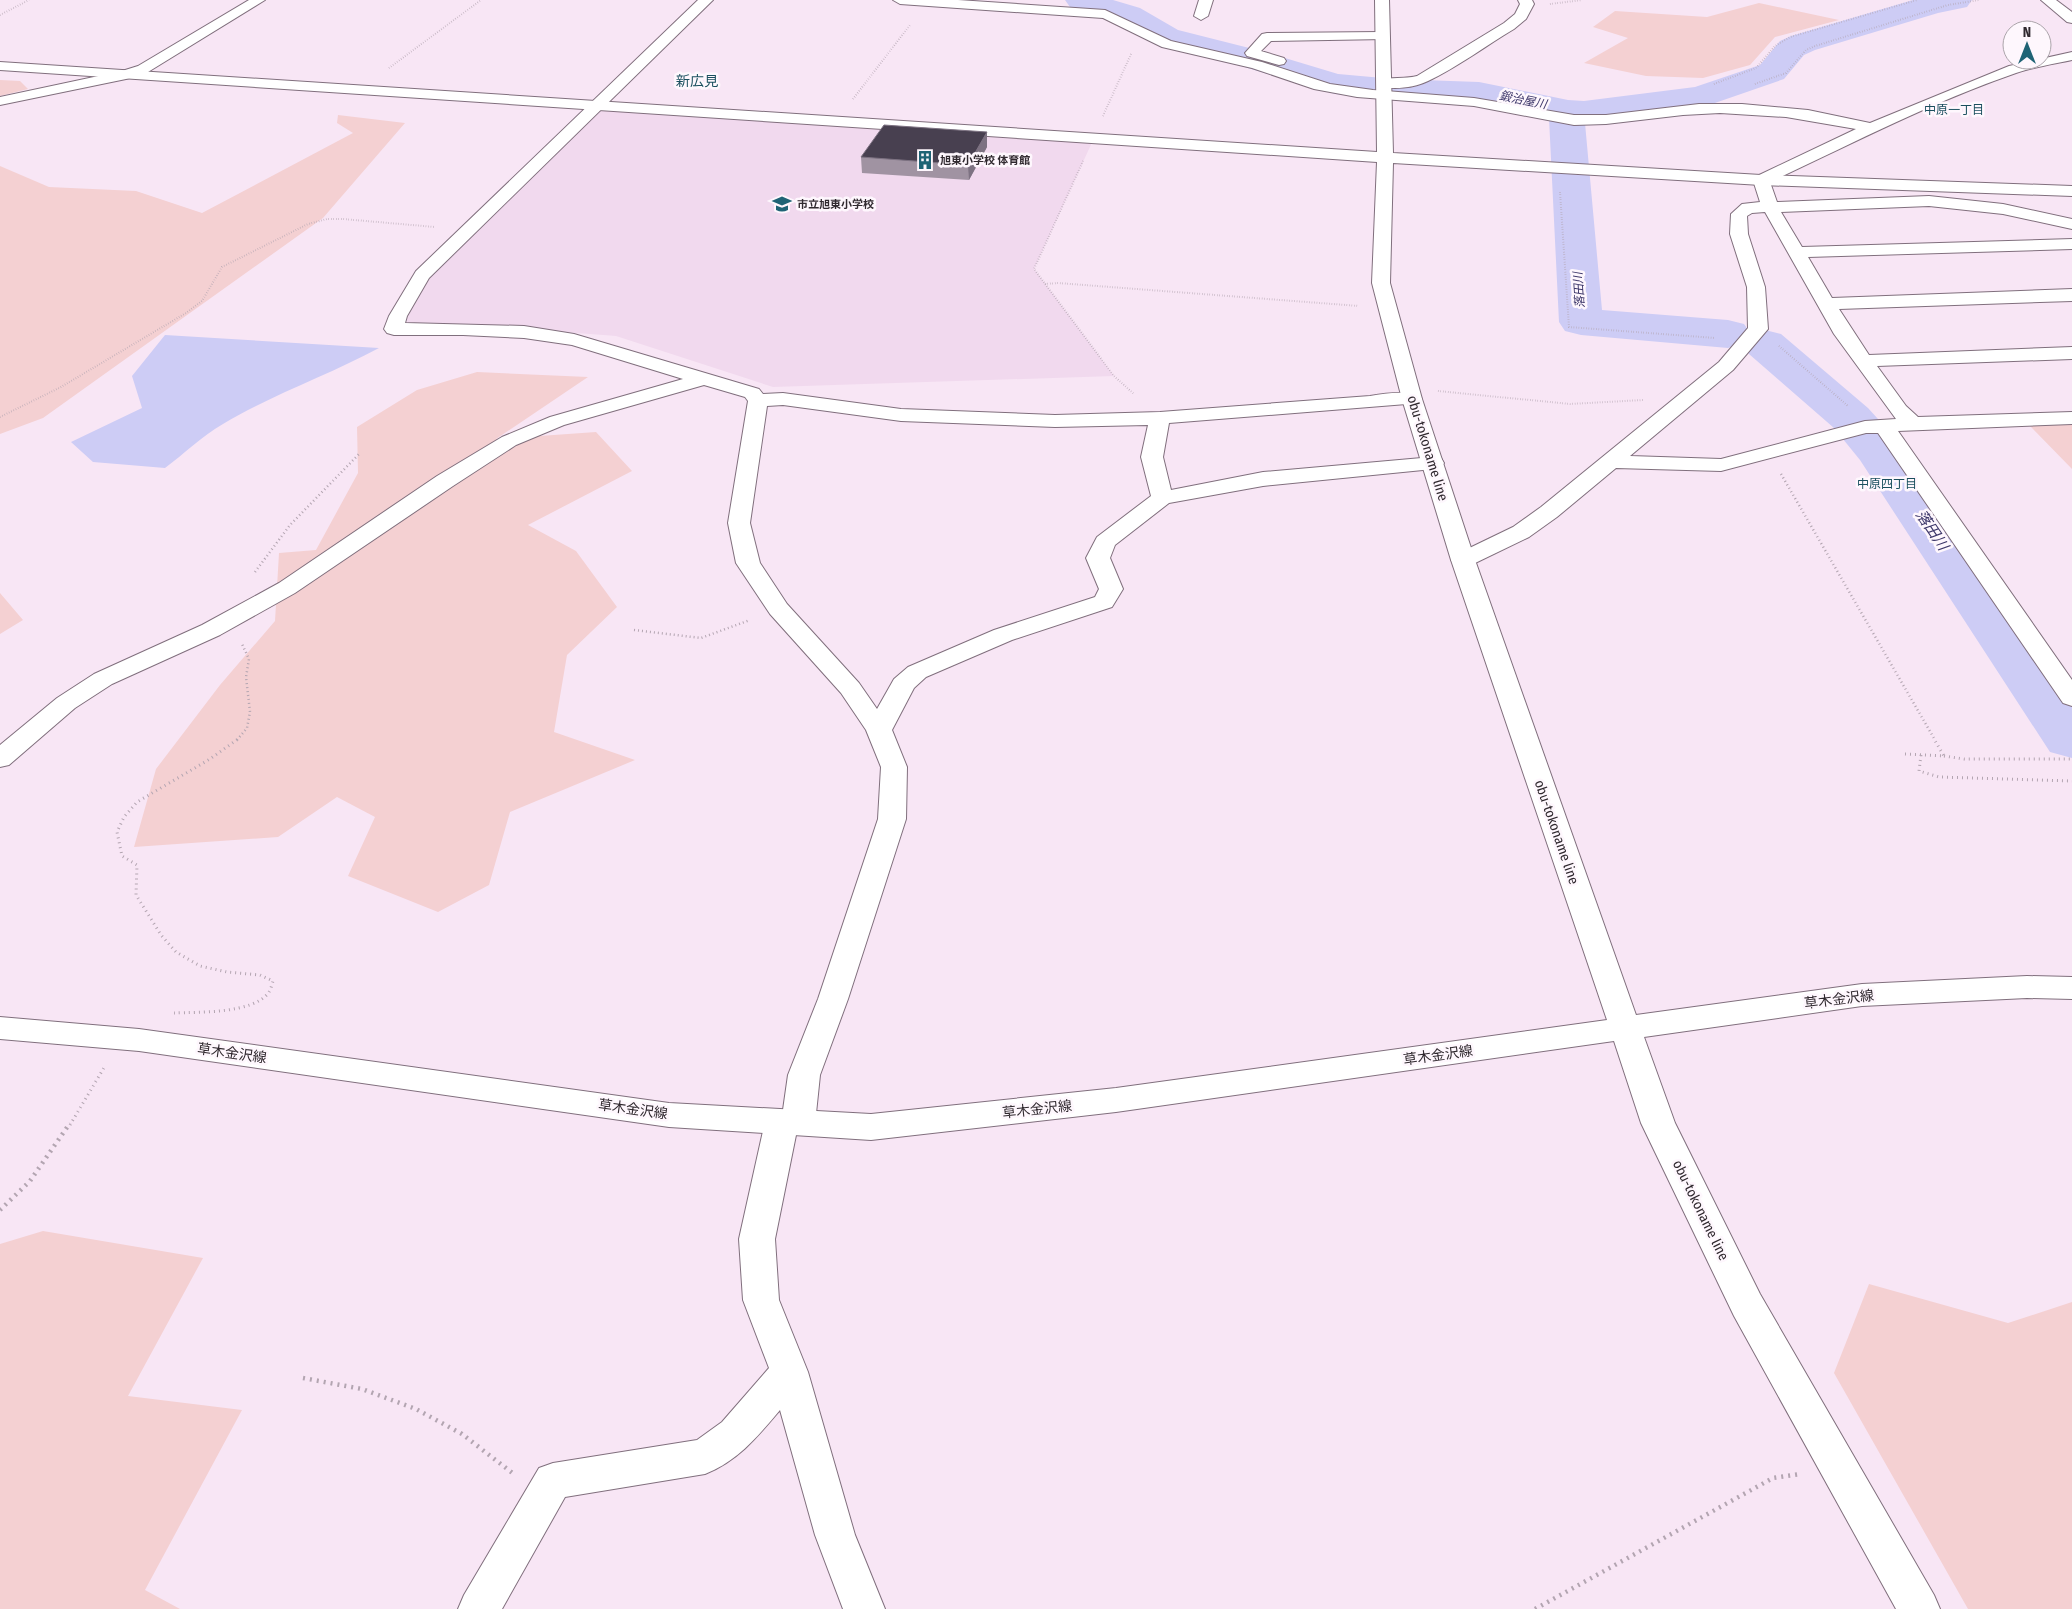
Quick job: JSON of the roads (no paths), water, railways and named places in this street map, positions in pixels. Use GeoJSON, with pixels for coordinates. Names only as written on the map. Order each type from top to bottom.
{"type":"FeatureCollection","features":[{"type":"Feature","properties":{"kind":"street"},"geometry":{"type":"LineString","coordinates":[[0,101],[126,75],[143,69],[258,0]]}},
{"type":"Feature","properties":{"kind":"street"},"geometry":{"type":"LineString","coordinates":[[706,0],[422,275],[398,316],[394,329],[463,328],[524,332],[574,340],[752,393],[758,401],[739,523],[748,563],[778,609],[850,688],[879,730],[894,767],[892,819],[833,999],[804,1075],[757,1239],[762,1300],[789,1372],[835,1535],[864,1609]]}},
{"type":"Feature","properties":{"kind":"street"},"geometry":{"type":"LineString","coordinates":[[900,0],[1105,14],[1125,22],[1147,35],[1176,46],[1258,66],[1338,90],[1383,89],[1422,79],[1509,26],[1521,16],[1527,4],[1525,0]]}},
{"type":"Feature","properties":{"kind":"street"},"geometry":{"type":"LineString","coordinates":[[1201,16],[1206,0]]}},
{"type":"Feature","properties":{"kind":"street","name":"obu-tokoname line"},"geometry":{"type":"LineString","coordinates":[[1382,0],[1381,36],[1385,158],[1381,283],[1411,395],[1463,560],[1658,1123],[1747,1304],[1919,1609]]}},
{"type":"Feature","properties":{"kind":"street"},"geometry":{"type":"LineString","coordinates":[[2048,0],[2072,19]]}},
{"type":"Feature","properties":{"kind":"street"},"geometry":{"type":"LineString","coordinates":[[1381,36],[1267,37],[1252,53],[1383,89],[1408,98],[1471,101],[1557,118],[1607,120],[1712,104],[1811,116],[1871,128]]}},
{"type":"Feature","properties":{"kind":"street"},"geometry":{"type":"LineString","coordinates":[[1760,180],[1871,128],[2014,69],[2072,56]]}},
{"type":"Feature","properties":{"kind":"street"},"geometry":{"type":"LineString","coordinates":[[0,66],[1385,158],[1760,180],[2072,191]]}},
{"type":"Feature","properties":{"kind":"street"},"geometry":{"type":"LineString","coordinates":[[1760,180],[1770,207],[1844,334],[1900,410],[1913,423]]}},
{"type":"Feature","properties":{"kind":"street"},"geometry":{"type":"LineString","coordinates":[[1463,560],[1521,532],[1549,512],[1726,366],[1750,338],[1758,328],[1756,287],[1739,234],[1739,214],[1748,208],[1928,201],[2003,209],[2072,224]]}},
{"type":"Feature","properties":{"kind":"street"},"geometry":{"type":"LineString","coordinates":[[1797,252],[2072,244]]}},
{"type":"Feature","properties":{"kind":"street"},"geometry":{"type":"LineString","coordinates":[[1828,304],[2072,295]]}},
{"type":"Feature","properties":{"kind":"street"},"geometry":{"type":"LineString","coordinates":[[1865,362],[2072,354]]}},
{"type":"Feature","properties":{"kind":"street"},"geometry":{"type":"LineString","coordinates":[[0,759],[66,703],[103,679],[211,630],[287,588],[445,481],[509,441],[557,421],[703,379]]}},
{"type":"Feature","properties":{"kind":"street"},"geometry":{"type":"LineString","coordinates":[[758,401],[783,399],[901,415],[1055,421],[1160,418],[1370,402],[1411,395]]}},
{"type":"Feature","properties":{"kind":"street"},"geometry":{"type":"LineString","coordinates":[[1160,418],[1152,457],[1162,498]]}},
{"type":"Feature","properties":{"kind":"street"},"geometry":{"type":"LineString","coordinates":[[1611,461],[1652,464],[1721,465],[1878,427],[1913,423],[2072,418]]}},
{"type":"Feature","properties":{"kind":"street"},"geometry":{"type":"LineString","coordinates":[[1878,427],[2072,698]]}},
{"type":"Feature","properties":{"kind":"street"},"geometry":{"type":"LineString","coordinates":[[879,730],[903,684],[918,672],[1003,635],[1104,602],[1112,589],[1098,558],[1105,542],[1162,498],[1263,479],[1433,463]]}},
{"type":"Feature","properties":{"kind":"street","name":"草木金沢線"},"geometry":{"type":"LineString","coordinates":[[0,1028],[126,1039],[469,1085],[669,1115],[871,1127],[1116,1100],[1862,994],[2027,987],[2072,988]]}},
{"type":"Feature","properties":{"kind":"street"},"geometry":{"type":"LineString","coordinates":[[479,1609],[553,1481],[705,1456],[736,1434],[789,1372]]}},
{"type":"Feature","properties":{"kind":"water"},"geometry":{"type":"Polygon","coordinates":[[[165,335],[379,348],[280,394],[223,424],[165,468],[93,462],[71,442],[142,408],[132,376],[165,335]]]}},
{"type":"Feature","properties":{"kind":"waterway","name":"鍛治屋川"},"geometry":{"type":"LineString","coordinates":[[1081,0],[1129,15],[1166,37],[1253,59],[1335,84],[1394,89],[1479,92],[1568,111]]}},
{"type":"Feature","properties":{"kind":"waterway","name":"鍛治屋川"},"geometry":{"type":"LineString","coordinates":[[1568,111],[1584,112],[1700,97],[1772,72],[1792,48],[1803,43],[1933,4],[1956,0]]}},
{"type":"Feature","properties":{"kind":"waterway","name":"落田川"},"geometry":{"type":"LineString","coordinates":[[1568,111],[1567,125],[1581,322],[1728,334]]}},
{"type":"Feature","properties":{"kind":"waterway","name":"落田川"},"geometry":{"type":"LineString","coordinates":[[1765,344],[1851,418],[1880,452],[2072,739]]}},
{"type":"Feature","properties":{"kind":"place","name":"旭東小学校 体育館"},"geometry":{"type":"Point","coordinates":[925,160]}},
{"type":"Feature","properties":{"kind":"place","name":"市立旭東小学校"},"geometry":{"type":"Point","coordinates":[782,204]}},
{"type":"Feature","properties":{"kind":"district","name":"新広見"},"geometry":{"type":"Point","coordinates":[697,81]}},
{"type":"Feature","properties":{"kind":"district","name":"中原一丁目"},"geometry":{"type":"Point","coordinates":[1954,110]}},
{"type":"Feature","properties":{"kind":"district","name":"中原四丁目"},"geometry":{"type":"Point","coordinates":[1887,484]}}]}
